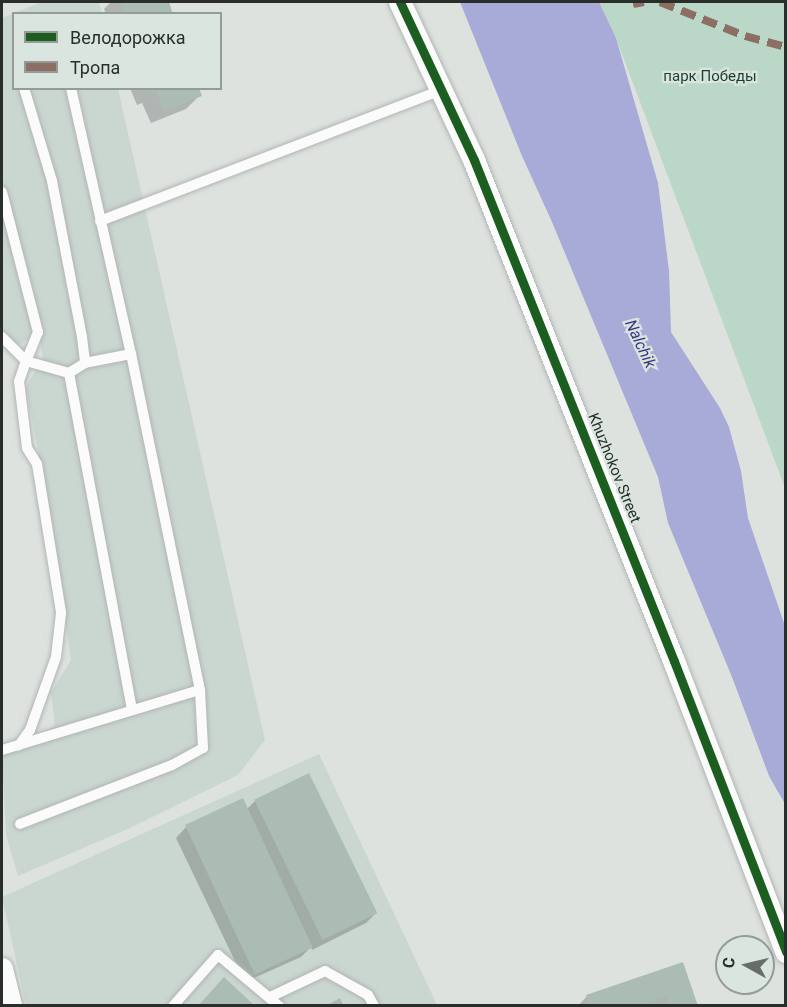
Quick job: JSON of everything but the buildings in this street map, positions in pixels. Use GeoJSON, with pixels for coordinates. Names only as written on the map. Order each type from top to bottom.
{"type":"FeatureCollection","features":[{"type":"Feature","properties":{"kind":"street","name":"Khuzhokov Street"},"geometry":{"type":"LineString","coordinates":[[400,2],[474,160],[605,487],[786,952]]}},
{"type":"Feature","properties":{"kind":"street"},"geometry":{"type":"LineString","coordinates":[[2,969],[11,1005]]}},
{"type":"Feature","properties":{"kind":"lane"},"geometry":{"type":"LineString","coordinates":[[25,90],[52,182],[85,363]]}},
{"type":"Feature","properties":{"kind":"lane"},"geometry":{"type":"LineString","coordinates":[[20,824],[172,765],[203,748],[200,690],[130,354],[71,90]]}},
{"type":"Feature","properties":{"kind":"lane"},"geometry":{"type":"LineString","coordinates":[[100,221],[442,90]]}},
{"type":"Feature","properties":{"kind":"lane"},"geometry":{"type":"LineString","coordinates":[[2,192],[38,332],[19,381],[27,448],[36,464],[61,613],[56,657],[30,730],[19,745]]}},
{"type":"Feature","properties":{"kind":"lane"},"geometry":{"type":"LineString","coordinates":[[2,337],[26,361],[69,373],[85,363],[130,354]]}},
{"type":"Feature","properties":{"kind":"lane"},"geometry":{"type":"LineString","coordinates":[[69,373],[132,709]]}},
{"type":"Feature","properties":{"kind":"lane"},"geometry":{"type":"LineString","coordinates":[[2,750],[200,690]]}},
{"type":"Feature","properties":{"kind":"lane"},"geometry":{"type":"LineString","coordinates":[[173,1005],[218,955],[279,1005]]}},
{"type":"Feature","properties":{"kind":"lane"},"geometry":{"type":"LineString","coordinates":[[270,998],[326,971],[368,995],[374,1005]]}},
{"type":"Feature","properties":{"kind":"shaded area"},"geometry":{"type":"Polygon","coordinates":[[[42,2],[99,2],[102,12],[17,12],[42,2]]]}},
{"type":"Feature","properties":{"kind":"shaded area"},"geometry":{"type":"Polygon","coordinates":[[[12,14],[12,90],[118,90],[265,740],[238,775],[130,828],[18,876],[6,835],[2,756],[55,726],[51,693],[71,660],[47,497],[26,387],[43,357],[38,333],[20,344],[2,340],[2,18],[12,14]]]}},
{"type":"Feature","properties":{"kind":"shaded area"},"geometry":{"type":"Polygon","coordinates":[[[319,754],[437,1005],[26,1005],[2,897],[319,754]]]}},
{"type":"Feature","properties":{"kind":"green space","name":"парк Победы"},"geometry":{"type":"Polygon","coordinates":[[[599,2],[785,2],[785,488],[616,38],[599,2]]]}},
{"type":"Feature","properties":{"kind":"water","name":"Nalchik"},"geometry":{"type":"Polygon","coordinates":[[[460,2],[599,2],[616,38],[658,183],[669,271],[671,332],[720,408],[729,427],[741,471],[748,518],[785,626],[785,804],[769,776],[732,677],[668,523],[658,477],[552,222],[522,156],[460,2]]]}},
{"type":"Feature","properties":{"kind":"marked path"},"geometry":{"type":"LineString","coordinates":[[633,4],[644,2]]}},
{"type":"Feature","properties":{"kind":"marked path"},"geometry":{"type":"LineString","coordinates":[[660,2],[745,36],[786,47]]}},
{"type":"Feature","properties":{"kind":"cycle path"},"geometry":{"type":"LineString","coordinates":[[400,2],[474,160],[674,661],[786,952]]}}]}
